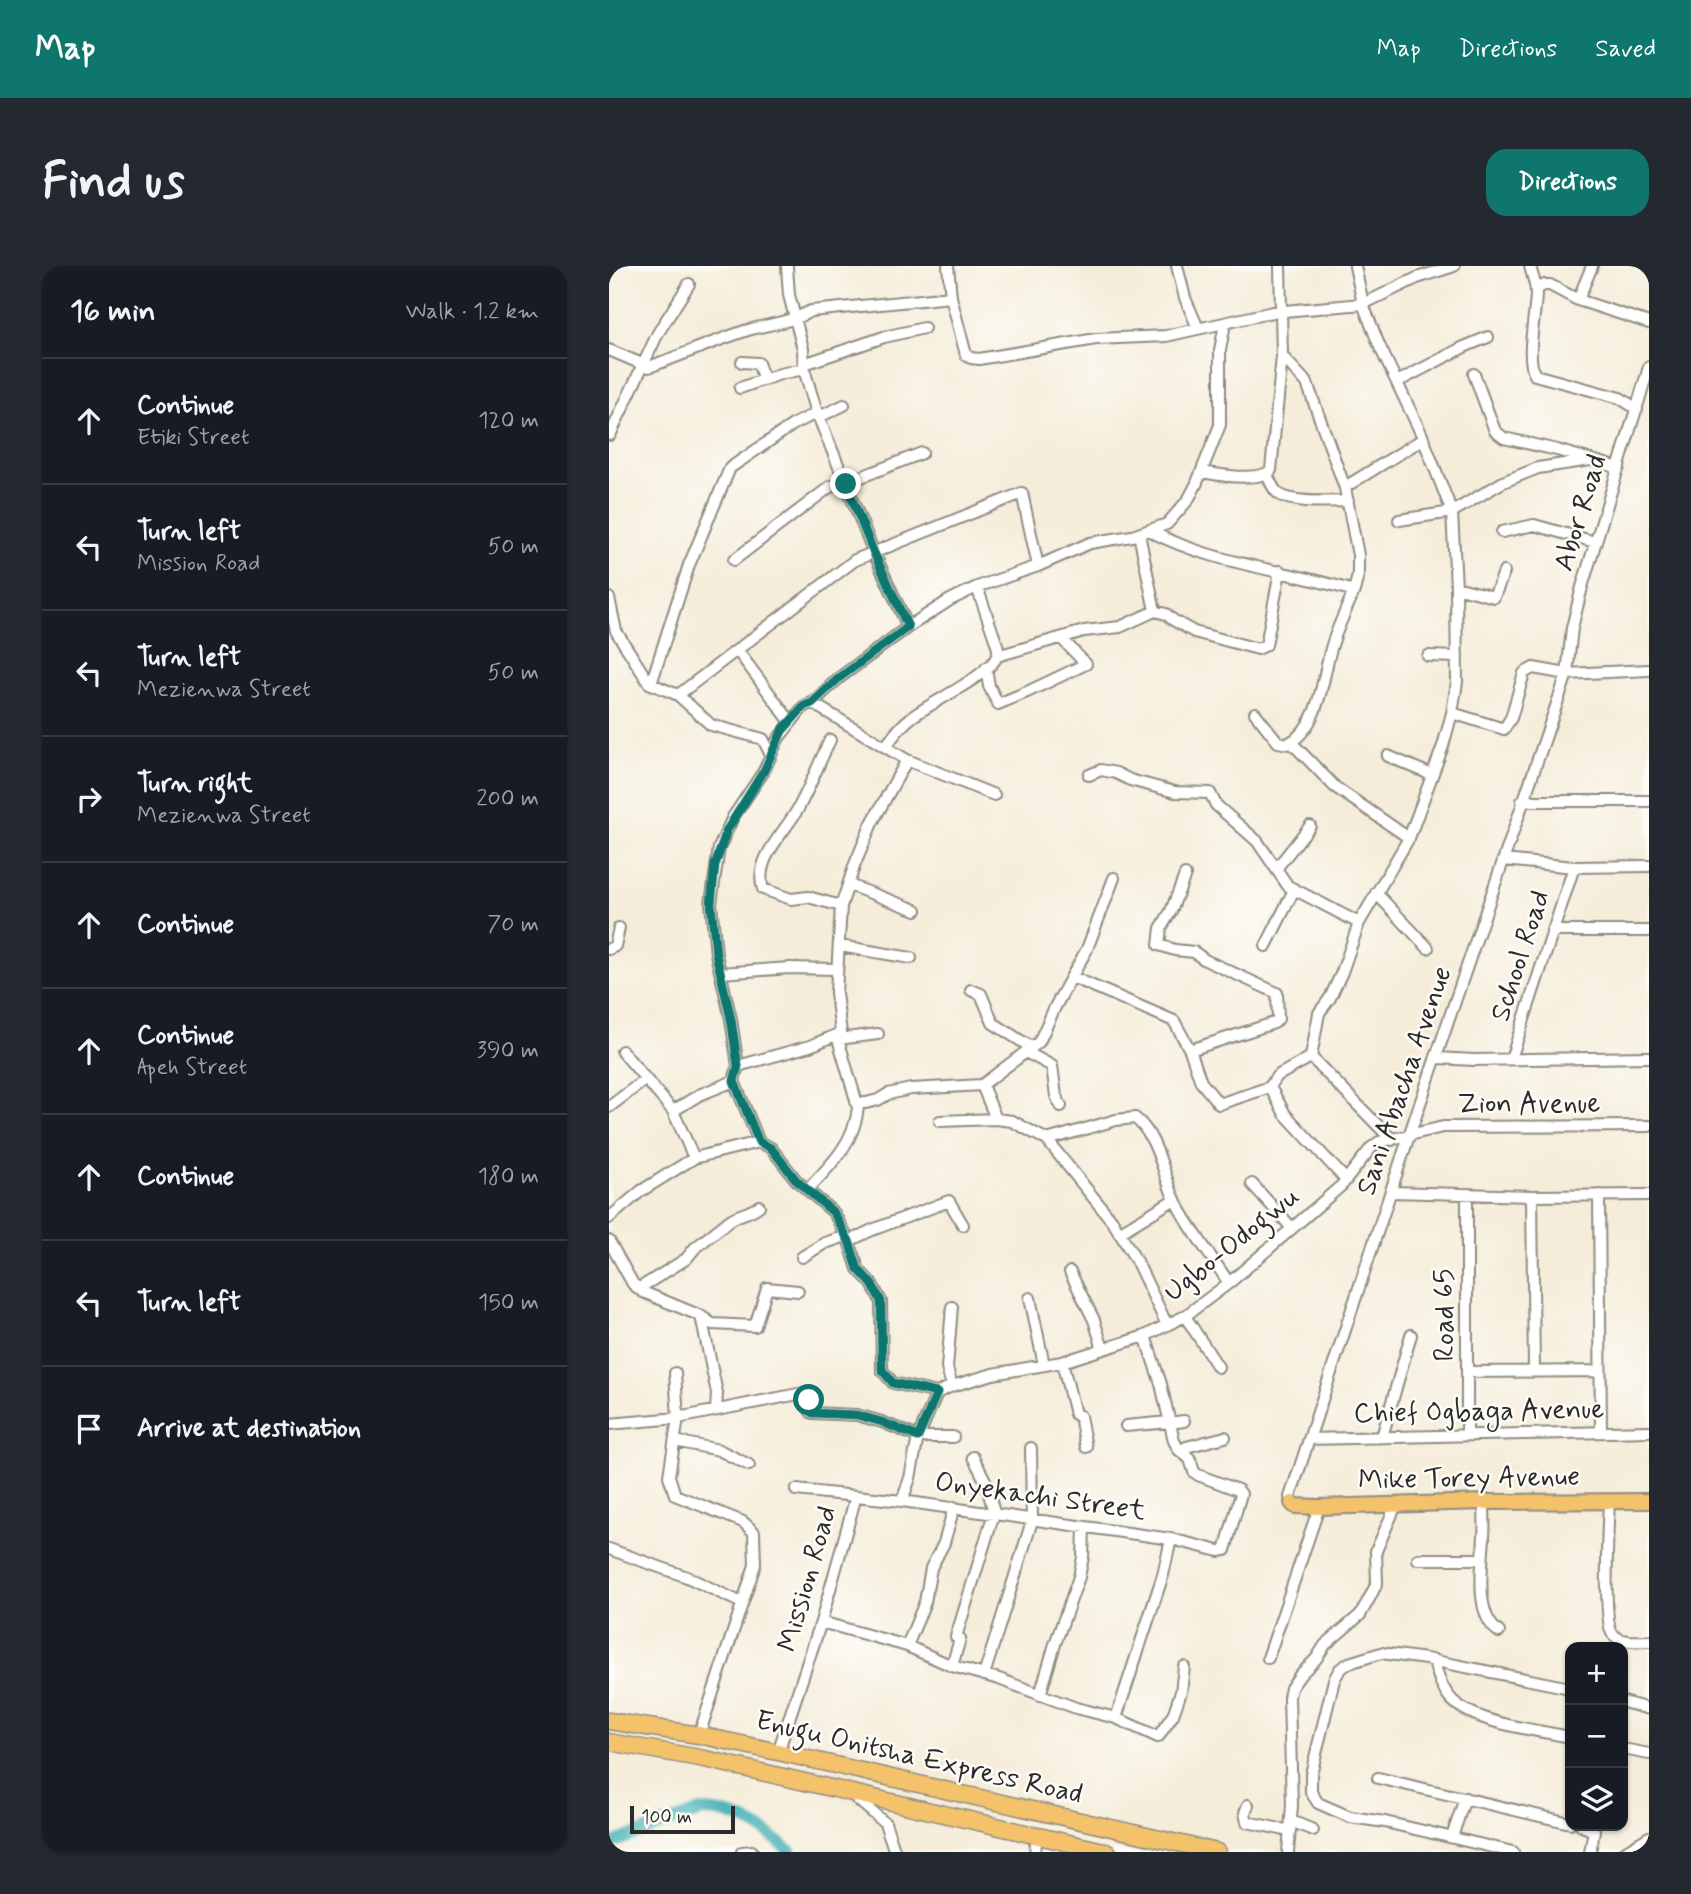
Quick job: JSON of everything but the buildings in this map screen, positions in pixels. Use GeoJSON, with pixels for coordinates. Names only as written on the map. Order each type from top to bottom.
{"type":"FeatureCollection","features":[{"type":"Feature","properties":{"kind":"highway","name":"Enugu Onitsha Express Road"},"geometry":{"type":"LineString","coordinates":[[609,1720],[778,1752],[1217,1852]]}},
{"type":"Feature","properties":{"kind":"highway","name":"Enugu Onitsha Express Road"},"geometry":{"type":"LineString","coordinates":[[609,1742],[705,1759],[849,1793],[1036,1844],[1108,1852]]}},
{"type":"Feature","properties":{"kind":"main road","name":"Mike Torey Avenue"},"geometry":{"type":"LineString","coordinates":[[1292,1503],[1295,1506],[1318,1507],[1649,1501]]}},
{"type":"Feature","properties":{"kind":"street"},"geometry":{"type":"LineString","coordinates":[[787,266],[787,284],[794,320],[818,415],[874,553],[908,627]]}},
{"type":"Feature","properties":{"kind":"street"},"geometry":{"type":"LineString","coordinates":[[948,266],[951,297],[967,355],[971,359],[1096,339],[1166,336],[1263,313],[1363,304],[1417,278],[1454,266]]}},
{"type":"Feature","properties":{"kind":"street"},"geometry":{"type":"LineString","coordinates":[[1177,266],[1185,298],[1198,328]]}},
{"type":"Feature","properties":{"kind":"street"},"geometry":{"type":"LineString","coordinates":[[1202,472],[1228,476],[1262,476],[1271,470],[1282,356],[1280,266]]}},
{"type":"Feature","properties":{"kind":"street"},"geometry":{"type":"LineString","coordinates":[[1311,1057],[1319,1013],[1330,998],[1342,972],[1359,923],[1409,838],[1452,713],[1457,682],[1457,587],[1452,512],[1423,439],[1379,345],[1363,304],[1355,266]]}},
{"type":"Feature","properties":{"kind":"street"},"geometry":{"type":"LineString","coordinates":[[1530,266],[1537,289],[1532,371],[1535,375],[1620,398],[1637,409]]}},
{"type":"Feature","properties":{"kind":"street"},"geometry":{"type":"LineString","coordinates":[[1578,300],[1592,266]]}},
{"type":"Feature","properties":{"kind":"street"},"geometry":{"type":"LineString","coordinates":[[609,434],[658,332],[689,284]]}},
{"type":"Feature","properties":{"kind":"street"},"geometry":{"type":"LineString","coordinates":[[1537,289],[1550,285],[1578,300],[1649,323]]}},
{"type":"Feature","properties":{"kind":"street"},"geometry":{"type":"LineString","coordinates":[[609,350],[649,367],[696,347],[749,330],[794,320],[818,309],[886,305],[951,297]]}},
{"type":"Feature","properties":{"kind":"street"},"geometry":{"type":"LineString","coordinates":[[759,1142],[734,1081],[738,1066],[731,1019],[716,954],[711,903],[719,848],[733,817],[764,771],[770,754],[790,721],[839,678],[908,627],[950,600],[977,587],[1038,566],[1090,543],[1145,533],[1167,524],[1188,500],[1220,425],[1220,350],[1225,324]]}},
{"type":"Feature","properties":{"kind":"street"},"geometry":{"type":"LineString","coordinates":[[740,388],[884,337],[924,328]]}},
{"type":"Feature","properties":{"kind":"street"},"geometry":{"type":"LineString","coordinates":[[1398,382],[1464,347],[1489,337]]}},
{"type":"Feature","properties":{"kind":"street"},"geometry":{"type":"LineString","coordinates":[[1255,713],[1278,742],[1284,745],[1291,743],[1316,707],[1323,689],[1333,643],[1358,575],[1358,555],[1345,487],[1307,383],[1282,356]]}},
{"type":"Feature","properties":{"kind":"street"},"geometry":{"type":"LineString","coordinates":[[742,362],[758,363],[765,380]]}},
{"type":"Feature","properties":{"kind":"street","name":"Abor Road"},"geometry":{"type":"LineString","coordinates":[[1567,674],[1571,628],[1595,542],[1647,382],[1649,367]]}},
{"type":"Feature","properties":{"kind":"street"},"geometry":{"type":"LineString","coordinates":[[1474,374],[1495,431],[1504,438],[1619,468]]}},
{"type":"Feature","properties":{"kind":"street"},"geometry":{"type":"LineString","coordinates":[[652,684],[689,565],[730,468],[794,424],[844,405]]}},
{"type":"Feature","properties":{"kind":"street"},"geometry":{"type":"LineString","coordinates":[[1345,487],[1423,439]]}},
{"type":"Feature","properties":{"kind":"street"},"geometry":{"type":"LineString","coordinates":[[734,560],[831,486],[846,484],[922,453]]}},
{"type":"Feature","properties":{"kind":"street"},"geometry":{"type":"LineString","coordinates":[[1399,520],[1452,512],[1503,482],[1538,468],[1590,460]]}},
{"type":"Feature","properties":{"kind":"street"},"geometry":{"type":"LineString","coordinates":[[1266,474],[1282,496],[1305,500],[1348,501]]}},
{"type":"Feature","properties":{"kind":"street"},"geometry":{"type":"LineString","coordinates":[[678,695],[827,583],[848,564],[942,523],[1022,493],[1038,566]]}},
{"type":"Feature","properties":{"kind":"street"},"geometry":{"type":"LineString","coordinates":[[1167,524],[1167,533],[1174,544]]}},
{"type":"Feature","properties":{"kind":"street"},"geometry":{"type":"LineString","coordinates":[[1501,532],[1534,524],[1595,542]]}},
{"type":"Feature","properties":{"kind":"street"},"geometry":{"type":"LineString","coordinates":[[1145,533],[1195,552],[1354,591]]}},
{"type":"Feature","properties":{"kind":"street"},"geometry":{"type":"LineString","coordinates":[[1145,533],[1155,611]]}},
{"type":"Feature","properties":{"kind":"street"},"geometry":{"type":"LineString","coordinates":[[885,746],[913,716],[952,693],[986,668],[997,656],[1084,631],[1120,627],[1155,611],[1167,614],[1194,632],[1258,649],[1266,645],[1280,571]]}},
{"type":"Feature","properties":{"kind":"street"},"geometry":{"type":"LineString","coordinates":[[1457,587],[1494,597],[1504,572]]}},
{"type":"Feature","properties":{"kind":"street"},"geometry":{"type":"LineString","coordinates":[[977,587],[997,645],[997,656]]}},
{"type":"Feature","properties":{"kind":"street"},"geometry":{"type":"LineString","coordinates":[[609,598],[611,622],[615,631],[652,684],[678,695],[711,725],[763,739],[770,754]]}},
{"type":"Feature","properties":{"kind":"street"},"geometry":{"type":"LineString","coordinates":[[986,668],[989,686],[998,704],[1086,664],[1061,638]]}},
{"type":"Feature","properties":{"kind":"street"},"geometry":{"type":"LineString","coordinates":[[737,650],[790,721]]}},
{"type":"Feature","properties":{"kind":"street"},"geometry":{"type":"LineString","coordinates":[[1428,656],[1457,657]]}},
{"type":"Feature","properties":{"kind":"street"},"geometry":{"type":"LineString","coordinates":[[1452,713],[1504,729],[1511,718],[1524,673],[1533,668],[1567,674],[1649,670]]}},
{"type":"Feature","properties":{"kind":"street","name":"Sani Abacha Avenue"},"geometry":{"type":"LineString","coordinates":[[1292,1503],[1290,1497],[1410,1133],[1567,674]]}},
{"type":"Feature","properties":{"kind":"street"},"geometry":{"type":"LineString","coordinates":[[812,703],[907,760],[994,795]]}},
{"type":"Feature","properties":{"kind":"street"},"geometry":{"type":"LineString","coordinates":[[830,740],[801,804],[771,849],[761,883],[763,889],[782,897],[808,897],[841,906]]}},
{"type":"Feature","properties":{"kind":"street"},"geometry":{"type":"LineString","coordinates":[[1291,743],[1335,786],[1409,838]]}},
{"type":"Feature","properties":{"kind":"street"},"geometry":{"type":"LineString","coordinates":[[1388,756],[1432,775]]}},
{"type":"Feature","properties":{"kind":"street"},"geometry":{"type":"LineString","coordinates":[[808,1189],[837,1159],[848,1143],[857,1114],[840,1036],[836,993],[841,906],[872,823],[907,760]]}},
{"type":"Feature","properties":{"kind":"street"},"geometry":{"type":"LineString","coordinates":[[1089,775],[1101,771],[1115,773],[1130,780],[1175,792],[1210,793],[1216,805],[1258,841],[1287,886],[1359,923]]}},
{"type":"Feature","properties":{"kind":"street"},"geometry":{"type":"LineString","coordinates":[[1522,801],[1649,801]]}},
{"type":"Feature","properties":{"kind":"street"},"geometry":{"type":"LineString","coordinates":[[1276,869],[1310,826]]}},
{"type":"Feature","properties":{"kind":"street"},"geometry":{"type":"LineString","coordinates":[[1503,860],[1574,867],[1649,866]]}},
{"type":"Feature","properties":{"kind":"street","name":"School Road"},"geometry":{"type":"LineString","coordinates":[[1511,1059],[1574,867]]}},
{"type":"Feature","properties":{"kind":"street"},"geometry":{"type":"LineString","coordinates":[[1185,875],[1161,928],[1159,945],[1194,952],[1205,960],[1277,993],[1278,1019],[1274,1023],[1190,1050]]}},
{"type":"Feature","properties":{"kind":"street"},"geometry":{"type":"LineString","coordinates":[[856,1103],[866,1103],[911,1089],[982,1084],[1029,1050],[1044,1035],[1056,1005],[1087,948],[1114,878]]}},
{"type":"Feature","properties":{"kind":"street"},"geometry":{"type":"LineString","coordinates":[[849,885],[916,910]]}},
{"type":"Feature","properties":{"kind":"street"},"geometry":{"type":"LineString","coordinates":[[1266,946],[1294,890]]}},
{"type":"Feature","properties":{"kind":"street"},"geometry":{"type":"LineString","coordinates":[[1376,893],[1428,948]]}},
{"type":"Feature","properties":{"kind":"street"},"geometry":{"type":"LineString","coordinates":[[609,949],[615,946],[619,928]]}},
{"type":"Feature","properties":{"kind":"street"},"geometry":{"type":"LineString","coordinates":[[1552,931],[1649,931]]}},
{"type":"Feature","properties":{"kind":"street"},"geometry":{"type":"LineString","coordinates":[[840,946],[911,958]]}},
{"type":"Feature","properties":{"kind":"street"},"geometry":{"type":"LineString","coordinates":[[721,973],[790,968],[836,969]]}},
{"type":"Feature","properties":{"kind":"street"},"geometry":{"type":"LineString","coordinates":[[1072,977],[1174,1021],[1190,1050],[1201,1082],[1219,1104],[1270,1087],[1277,1076],[1311,1057]]}},
{"type":"Feature","properties":{"kind":"street"},"geometry":{"type":"LineString","coordinates":[[971,990],[981,994],[993,1023],[1052,1066],[1056,1097],[1061,1106]]}},
{"type":"Feature","properties":{"kind":"street"},"geometry":{"type":"LineString","coordinates":[[738,1066],[840,1036],[878,1034]]}},
{"type":"Feature","properties":{"kind":"street"},"geometry":{"type":"LineString","coordinates":[[622,1051],[673,1111],[694,1158]]}},
{"type":"Feature","properties":{"kind":"street"},"geometry":{"type":"LineString","coordinates":[[1311,1057],[1392,1140]]}},
{"type":"Feature","properties":{"kind":"street"},"geometry":{"type":"LineString","coordinates":[[1437,1058],[1474,1060],[1649,1057]]}},
{"type":"Feature","properties":{"kind":"street"},"geometry":{"type":"LineString","coordinates":[[609,1107],[646,1079]]}},
{"type":"Feature","properties":{"kind":"street"},"geometry":{"type":"LineString","coordinates":[[673,1111],[699,1095],[734,1081]]}},
{"type":"Feature","properties":{"kind":"street"},"geometry":{"type":"LineString","coordinates":[[982,1084],[996,1119]]}},
{"type":"Feature","properties":{"kind":"street"},"geometry":{"type":"LineString","coordinates":[[1270,1087],[1285,1114],[1346,1180]]}},
{"type":"Feature","properties":{"kind":"street"},"geometry":{"type":"LineString","coordinates":[[1047,1140],[1117,1120],[1135,1118],[1141,1123],[1153,1145],[1175,1199],[1229,1283]]}},
{"type":"Feature","properties":{"kind":"street"},"geometry":{"type":"LineString","coordinates":[[940,1121],[1012,1121],[1047,1140],[1113,1222],[1137,1262],[1167,1325]]}},
{"type":"Feature","properties":{"kind":"street","name":"Zion Avenue"},"geometry":{"type":"LineString","coordinates":[[1410,1133],[1466,1126],[1649,1126]]}},
{"type":"Feature","properties":{"kind":"street","name":"Ugbo-Odogwu"},"geometry":{"type":"LineString","coordinates":[[939,1392],[993,1374],[1062,1362],[1145,1336],[1185,1316],[1229,1283],[1346,1180],[1375,1144],[1410,1133]]}},
{"type":"Feature","properties":{"kind":"street"},"geometry":{"type":"LineString","coordinates":[[609,1218],[641,1191],[694,1158],[759,1142],[771,1148],[797,1181],[834,1213],[848,1238],[858,1269],[872,1284],[881,1301],[882,1370],[886,1377],[893,1383],[939,1392],[918,1437],[910,1478],[902,1501]]}},
{"type":"Feature","properties":{"kind":"street"},"geometry":{"type":"LineString","coordinates":[[1252,1184],[1292,1228]]}},
{"type":"Feature","properties":{"kind":"street"},"geometry":{"type":"LineString","coordinates":[[1392,1192],[1532,1196],[1649,1195]]}},
{"type":"Feature","properties":{"kind":"street","name":"Road 65"},"geometry":{"type":"LineString","coordinates":[[1467,1195],[1467,1435]]}},
{"type":"Feature","properties":{"kind":"street"},"geometry":{"type":"LineString","coordinates":[[1599,1195],[1601,1432]]}},
{"type":"Feature","properties":{"kind":"street"},"geometry":{"type":"LineString","coordinates":[[1532,1196],[1534,1371]]}},
{"type":"Feature","properties":{"kind":"street"},"geometry":{"type":"LineString","coordinates":[[1119,1233],[1175,1199]]}},
{"type":"Feature","properties":{"kind":"street"},"geometry":{"type":"LineString","coordinates":[[802,1257],[825,1243],[848,1238],[949,1201],[963,1225]]}},
{"type":"Feature","properties":{"kind":"street"},"geometry":{"type":"LineString","coordinates":[[638,1289],[686,1259],[695,1248],[730,1220],[748,1214],[759,1206]]}},
{"type":"Feature","properties":{"kind":"street"},"geometry":{"type":"LineString","coordinates":[[609,1241],[638,1289],[701,1316],[712,1324],[755,1326],[767,1288],[798,1291]]}},
{"type":"Feature","properties":{"kind":"street"},"geometry":{"type":"LineString","coordinates":[[1070,1272],[1094,1320],[1103,1349]]}},
{"type":"Feature","properties":{"kind":"street"},"geometry":{"type":"LineString","coordinates":[[1030,1298],[1044,1365]]}},
{"type":"Feature","properties":{"kind":"street"},"geometry":{"type":"LineString","coordinates":[[952,1307],[947,1368],[952,1386]]}},
{"type":"Feature","properties":{"kind":"street"},"geometry":{"type":"LineString","coordinates":[[701,1316],[717,1393],[716,1410]]}},
{"type":"Feature","properties":{"kind":"street"},"geometry":{"type":"LineString","coordinates":[[1185,1316],[1217,1367]]}},
{"type":"Feature","properties":{"kind":"street"},"geometry":{"type":"LineString","coordinates":[[1382,1437],[1411,1335]]}},
{"type":"Feature","properties":{"kind":"street"},"geometry":{"type":"LineString","coordinates":[[1145,1336],[1161,1384],[1174,1441],[1183,1453],[1186,1447],[1225,1437]]}},
{"type":"Feature","properties":{"kind":"street"},"geometry":{"type":"LineString","coordinates":[[1062,1362],[1075,1414],[1080,1416],[1086,1447]]}},
{"type":"Feature","properties":{"kind":"street"},"geometry":{"type":"LineString","coordinates":[[1468,1372],[1600,1371]]}},
{"type":"Feature","properties":{"kind":"street"},"geometry":{"type":"LineString","coordinates":[[675,1373],[678,1418],[669,1476],[675,1495],[743,1522],[754,1532],[755,1565],[699,1735]]}},
{"type":"Feature","properties":{"kind":"street"},"geometry":{"type":"LineString","coordinates":[[609,1424],[678,1418],[808,1392],[809,1409],[812,1413],[857,1415],[918,1437],[953,1437]]}},
{"type":"Feature","properties":{"kind":"street"},"geometry":{"type":"LineString","coordinates":[[1126,1426],[1184,1421]]}},
{"type":"Feature","properties":{"kind":"street","name":"Chief Ogbaga Avenue"},"geometry":{"type":"LineString","coordinates":[[1309,1439],[1649,1431]]}},
{"type":"Feature","properties":{"kind":"street"},"geometry":{"type":"LineString","coordinates":[[675,1441],[719,1450],[749,1465]]}},
{"type":"Feature","properties":{"kind":"street"},"geometry":{"type":"LineString","coordinates":[[984,1675],[1032,1521],[1031,1448]]}},
{"type":"Feature","properties":{"kind":"street","name":"Onyekachi Street"},"geometry":{"type":"LineString","coordinates":[[902,1501],[1171,1539],[1219,1551],[1225,1550],[1241,1500],[1238,1490],[1198,1475],[1194,1472],[1190,1459],[1183,1453]]}},
{"type":"Feature","properties":{"kind":"street"},"geometry":{"type":"LineString","coordinates":[[952,1667],[960,1639],[956,1637],[994,1515],[991,1493],[973,1457]]}},
{"type":"Feature","properties":{"kind":"street"},"geometry":{"type":"LineString","coordinates":[[796,1490],[856,1496]]}},
{"type":"Feature","properties":{"kind":"street","name":"Mission Road"},"geometry":{"type":"LineString","coordinates":[[778,1752],[821,1622],[856,1496],[902,1501]]}},
{"type":"Feature","properties":{"kind":"street"},"geometry":{"type":"LineString","coordinates":[[1609,1500],[1607,1589],[1610,1627],[1612,1633],[1624,1640],[1649,1641]]}},
{"type":"Feature","properties":{"kind":"street"},"geometry":{"type":"LineString","coordinates":[[1484,1502],[1482,1596],[1487,1619],[1499,1632]]}},
{"type":"Feature","properties":{"kind":"street"},"geometry":{"type":"LineString","coordinates":[[1287,1852],[1291,1826],[1291,1688],[1325,1645],[1360,1615],[1377,1583],[1377,1551],[1396,1505]]}},
{"type":"Feature","properties":{"kind":"street"},"geometry":{"type":"LineString","coordinates":[[907,1646],[925,1602],[930,1568],[944,1543],[954,1507]]}},
{"type":"Feature","properties":{"kind":"street"},"geometry":{"type":"LineString","coordinates":[[1268,1658],[1318,1507]]}},
{"type":"Feature","properties":{"kind":"street"},"geometry":{"type":"LineString","coordinates":[[1040,1695],[1079,1577],[1084,1528]]}},
{"type":"Feature","properties":{"kind":"street"},"geometry":{"type":"LineString","coordinates":[[1116,1718],[1163,1574],[1171,1539]]}},
{"type":"Feature","properties":{"kind":"street"},"geometry":{"type":"LineString","coordinates":[[609,1549],[687,1577],[742,1603]]}},
{"type":"Feature","properties":{"kind":"street"},"geometry":{"type":"LineString","coordinates":[[1418,1559],[1482,1559]]}},
{"type":"Feature","properties":{"kind":"street"},"geometry":{"type":"LineString","coordinates":[[821,1622],[907,1646],[952,1667],[984,1675],[1076,1708],[1116,1718],[1158,1737],[1173,1715],[1181,1692],[1184,1667]]}},
{"type":"Feature","properties":{"kind":"street"},"geometry":{"type":"LineString","coordinates":[[1513,1852],[1350,1817],[1318,1803],[1311,1792],[1311,1774],[1334,1681],[1341,1669],[1349,1663],[1374,1654],[1434,1660],[1565,1687]]}},
{"type":"Feature","properties":{"kind":"street"},"geometry":{"type":"LineString","coordinates":[[1434,1660],[1450,1699],[1463,1708],[1497,1721],[1565,1736]]}},
{"type":"Feature","properties":{"kind":"street"},"geometry":{"type":"LineString","coordinates":[[1628,1703],[1649,1709]]}},
{"type":"Feature","properties":{"kind":"street"},"geometry":{"type":"LineString","coordinates":[[1628,1750],[1649,1754]]}},
{"type":"Feature","properties":{"kind":"street"},"geometry":{"type":"LineString","coordinates":[[1378,1778],[1565,1822]]}},
{"type":"Feature","properties":{"kind":"street"},"geometry":{"type":"LineString","coordinates":[[849,1793],[885,1823],[895,1852]]}},
{"type":"Feature","properties":{"kind":"street"},"geometry":{"type":"LineString","coordinates":[[1452,1837],[1465,1798]]}},
{"type":"Feature","properties":{"kind":"street"},"geometry":{"type":"LineString","coordinates":[[1248,1805],[1245,1814],[1247,1822],[1313,1830]]}},
{"type":"Feature","properties":{"kind":"street"},"geometry":{"type":"LineString","coordinates":[[1590,1852],[1594,1831]]}},
{"type":"Feature","properties":{"kind":"street"},"geometry":{"type":"LineString","coordinates":[[1624,1852],[1649,1837]]}},
{"type":"Feature","properties":{"kind":"waterway"},"geometry":{"type":"LineString","coordinates":[[609,1844],[701,1811],[727,1814],[750,1823],[791,1852]]}},
{"type":"Feature","properties":{"kind":"route"},"geometry":{"type":"LineString","coordinates":[[809,1400],[812,1413],[857,1415],[918,1437],[937,1393],[893,1383],[886,1377],[882,1370],[881,1301],[872,1284],[858,1269],[849,1241],[834,1213],[797,1181],[771,1148],[759,1142],[734,1081],[738,1066],[726,993],[716,954],[711,903],[719,848],[733,817],[764,771],[782,731],[804,706],[812,703],[839,678],[908,627],[846,484]]}}]}
